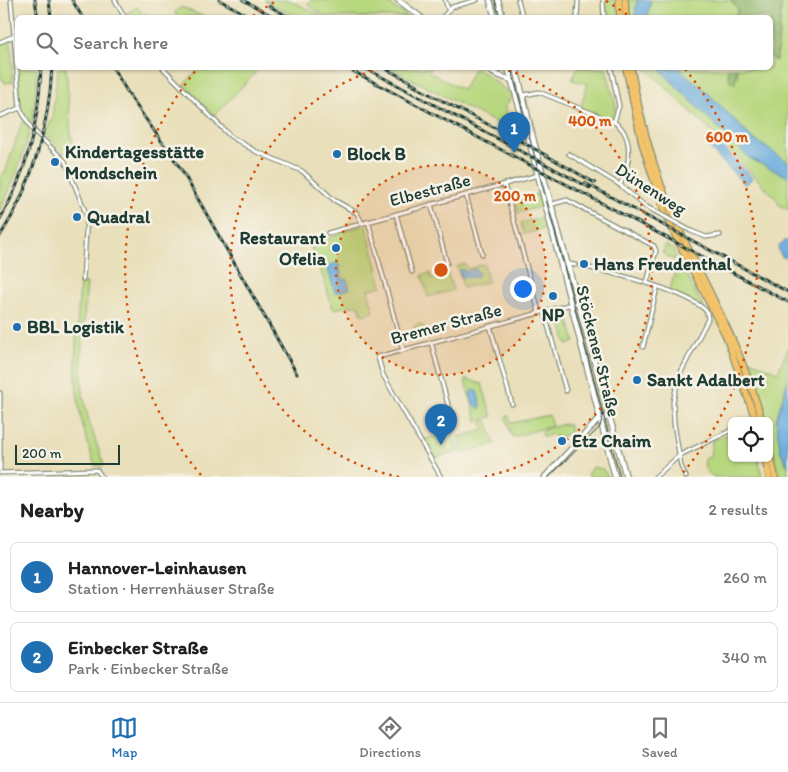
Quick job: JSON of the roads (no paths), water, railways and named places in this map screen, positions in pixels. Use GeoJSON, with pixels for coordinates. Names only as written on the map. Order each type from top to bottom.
{"type":"FeatureCollection","features":[{"type":"Feature","properties":{"kind":"highway"},"geometry":{"type":"LineString","coordinates":[[619,0],[620,15]]}},
{"type":"Feature","properties":{"kind":"highway"},"geometry":{"type":"LineString","coordinates":[[625,0],[626,15]]}},
{"type":"Feature","properties":{"kind":"highway"},"geometry":{"type":"LineString","coordinates":[[626,70],[642,143],[659,196],[672,228],[726,336],[755,417]]}},
{"type":"Feature","properties":{"kind":"highway"},"geometry":{"type":"LineString","coordinates":[[632,70],[647,141],[664,194],[685,241],[721,311],[745,367],[761,417]]}},
{"type":"Feature","properties":{"kind":"highway"},"geometry":{"type":"LineString","coordinates":[[745,367],[749,359]]}},
{"type":"Feature","properties":{"kind":"highway"},"geometry":{"type":"LineString","coordinates":[[766,462],[769,477]]}},
{"type":"Feature","properties":{"kind":"highway"},"geometry":{"type":"LineString","coordinates":[[772,462],[775,477]]}},
{"type":"Feature","properties":{"kind":"street"},"geometry":{"type":"LineString","coordinates":[[11,0],[15,48]]}},
{"type":"Feature","properties":{"kind":"street"},"geometry":{"type":"LineString","coordinates":[[115,0],[123,15]]}},
{"type":"Feature","properties":{"kind":"street"},"geometry":{"type":"LineString","coordinates":[[398,0],[418,15]]}},
{"type":"Feature","properties":{"kind":"street"},"geometry":{"type":"LineString","coordinates":[[445,0],[448,9]]}},
{"type":"Feature","properties":{"kind":"street"},"geometry":{"type":"LineString","coordinates":[[444,15],[448,9],[477,0]]}},
{"type":"Feature","properties":{"kind":"street"},"geometry":{"type":"LineString","coordinates":[[490,0],[494,15]]}},
{"type":"Feature","properties":{"kind":"street"},"geometry":{"type":"LineString","coordinates":[[498,0],[502,15]]}},
{"type":"Feature","properties":{"kind":"street"},"geometry":{"type":"LineString","coordinates":[[518,0],[522,15]]}},
{"type":"Feature","properties":{"kind":"street"},"geometry":{"type":"LineString","coordinates":[[577,15],[578,0]]}},
{"type":"Feature","properties":{"kind":"street"},"geometry":{"type":"LineString","coordinates":[[603,0],[604,15]]}},
{"type":"Feature","properties":{"kind":"street"},"geometry":{"type":"LineString","coordinates":[[0,42],[14,36]]}},
{"type":"Feature","properties":{"kind":"street"},"geometry":{"type":"LineString","coordinates":[[17,70],[20,108],[31,128],[65,161],[87,216],[83,279]]}},
{"type":"Feature","properties":{"kind":"street"},"geometry":{"type":"LineString","coordinates":[[165,70],[230,136],[255,151],[302,170],[338,203],[357,213],[362,223]]}},
{"type":"Feature","properties":{"kind":"street"},"geometry":{"type":"LineString","coordinates":[[489,70],[511,80]]}},
{"type":"Feature","properties":{"kind":"street","name":"Stöckener Straße"},"geometry":{"type":"LineString","coordinates":[[508,70],[538,174],[602,418],[615,477]]}},
{"type":"Feature","properties":{"kind":"street","name":"Stöckener Straße"},"geometry":{"type":"LineString","coordinates":[[517,70],[626,477]]}},
{"type":"Feature","properties":{"kind":"street"},"geometry":{"type":"LineString","coordinates":[[611,70],[619,106],[614,122]]}},
{"type":"Feature","properties":{"kind":"street"},"geometry":{"type":"LineString","coordinates":[[524,95],[539,92],[614,122],[625,133],[629,148],[620,185]]}},
{"type":"Feature","properties":{"kind":"street"},"geometry":{"type":"LineString","coordinates":[[0,116],[20,108]]}},
{"type":"Feature","properties":{"kind":"street","name":"Dünenweg"},"geometry":{"type":"LineString","coordinates":[[569,154],[620,185],[645,206],[691,231],[706,237],[720,236]]}},
{"type":"Feature","properties":{"kind":"street","name":"Elbestraße"},"geometry":{"type":"LineString","coordinates":[[328,233],[538,174]]}},
{"type":"Feature","properties":{"kind":"street"},"geometry":{"type":"LineString","coordinates":[[504,184],[566,391]]}},
{"type":"Feature","properties":{"kind":"street"},"geometry":{"type":"LineString","coordinates":[[466,195],[482,254]]}},
{"type":"Feature","properties":{"kind":"street"},"geometry":{"type":"LineString","coordinates":[[553,204],[569,201],[656,248],[647,282]]}},
{"type":"Feature","properties":{"kind":"street"},"geometry":{"type":"LineString","coordinates":[[431,204],[447,264]]}},
{"type":"Feature","properties":{"kind":"street"},"geometry":{"type":"LineString","coordinates":[[396,214],[412,272]]}},
{"type":"Feature","properties":{"kind":"street"},"geometry":{"type":"LineString","coordinates":[[368,221],[403,350]]}},
{"type":"Feature","properties":{"kind":"street"},"geometry":{"type":"LineString","coordinates":[[569,264],[575,265]]}},
{"type":"Feature","properties":{"kind":"street"},"geometry":{"type":"LineString","coordinates":[[581,266],[647,282],[704,309],[708,320],[682,368],[674,393],[673,415],[681,466],[686,477]]}},
{"type":"Feature","properties":{"kind":"street"},"geometry":{"type":"LineString","coordinates":[[643,347],[657,288]]}},
{"type":"Feature","properties":{"kind":"street","name":"Bremer Straße"},"geometry":{"type":"LineString","coordinates":[[441,477],[383,374],[378,357],[579,302]]}},
{"type":"Feature","properties":{"kind":"street"},"geometry":{"type":"LineString","coordinates":[[490,326],[512,404]]}},
{"type":"Feature","properties":{"kind":"street"},"geometry":{"type":"LineString","coordinates":[[431,342],[453,422]]}},
{"type":"Feature","properties":{"kind":"street"},"geometry":{"type":"LineString","coordinates":[[0,394],[0,472],[97,470],[102,477]]}},
{"type":"Feature","properties":{"kind":"street"},"geometry":{"type":"LineString","coordinates":[[545,477],[602,418],[610,416]]}},
{"type":"Feature","properties":{"kind":"street"},"geometry":{"type":"LineString","coordinates":[[655,477],[680,455],[728,432]]}},
{"type":"Feature","properties":{"kind":"water"},"geometry":{"type":"Polygon","coordinates":[[[637,0],[651,0],[647,15],[635,15],[637,0]]]}},
{"type":"Feature","properties":{"kind":"water"},"geometry":{"type":"Polygon","coordinates":[[[660,70],[680,70],[708,93],[752,138],[788,162],[788,177],[749,158],[660,70]]]}},
{"type":"Feature","properties":{"kind":"water"},"geometry":{"type":"Polygon","coordinates":[[[716,140],[753,178],[745,185],[708,147],[716,140]]]}},
{"type":"Feature","properties":{"kind":"water"},"geometry":{"type":"Polygon","coordinates":[[[788,241],[788,258],[782,257],[778,250],[779,245],[788,241]]]}},
{"type":"Feature","properties":{"kind":"water"},"geometry":{"type":"Polygon","coordinates":[[[338,263],[343,280],[347,279],[350,289],[335,293],[327,266],[338,263]]]}},
{"type":"Feature","properties":{"kind":"water"},"geometry":{"type":"Polygon","coordinates":[[[475,268],[479,274],[477,277],[462,278],[459,271],[461,269],[467,272],[475,268]]]}},
{"type":"Feature","properties":{"kind":"water"},"geometry":{"type":"Polygon","coordinates":[[[788,380],[788,467],[780,450],[776,420],[788,380]]]}},
{"type":"Feature","properties":{"kind":"water"},"geometry":{"type":"Polygon","coordinates":[[[473,390],[477,391],[481,406],[479,409],[473,403],[470,393],[473,390]]]}},
{"type":"Feature","properties":{"kind":"tram line"},"geometry":{"type":"LineString","coordinates":[[495,0],[499,15]]}},
{"type":"Feature","properties":{"kind":"tram line"},"geometry":{"type":"LineString","coordinates":[[512,70],[620,477]]}},
{"type":"Feature","properties":{"kind":"tram line"},"geometry":{"type":"LineString","coordinates":[[549,477],[600,427],[603,414]]}},
{"type":"Feature","properties":{"kind":"railway"},"geometry":{"type":"LineString","coordinates":[[35,0],[38,15]]}},
{"type":"Feature","properties":{"kind":"railway"},"geometry":{"type":"LineString","coordinates":[[49,0],[51,15]]}},
{"type":"Feature","properties":{"kind":"railway"},"geometry":{"type":"LineString","coordinates":[[72,0],[81,15]]}},
{"type":"Feature","properties":{"kind":"railway"},"geometry":{"type":"LineString","coordinates":[[219,0],[247,15]]}},
{"type":"Feature","properties":{"kind":"railway"},"geometry":{"type":"LineString","coordinates":[[243,0],[270,15]]}},
{"type":"Feature","properties":{"kind":"railway"},"geometry":{"type":"LineString","coordinates":[[269,6],[286,15]]}},
{"type":"Feature","properties":{"kind":"railway"},"geometry":{"type":"LineString","coordinates":[[0,219],[18,183],[30,146],[38,107],[41,70]]}},
{"type":"Feature","properties":{"kind":"railway"},"geometry":{"type":"LineString","coordinates":[[0,236],[21,197],[37,155],[47,111],[52,70]]}},
{"type":"Feature","properties":{"kind":"railway"},"geometry":{"type":"LineString","coordinates":[[114,70],[131,98],[181,169],[297,374]]}},
{"type":"Feature","properties":{"kind":"railway"},"geometry":{"type":"LineString","coordinates":[[351,70],[788,302]]}},
{"type":"Feature","properties":{"kind":"railway"},"geometry":{"type":"LineString","coordinates":[[369,70],[590,188]]}},
{"type":"Feature","properties":{"kind":"railway"},"geometry":{"type":"LineString","coordinates":[[388,70],[417,85]]}},
{"type":"Feature","properties":{"kind":"railway"},"geometry":{"type":"LineString","coordinates":[[410,84],[526,144],[595,183]]}},
{"type":"Feature","properties":{"kind":"railway"},"geometry":{"type":"LineString","coordinates":[[585,183],[788,292]]}},
{"type":"Feature","properties":{"kind":"place","name":"Hannover-Leinhausen"},"geometry":{"type":"Point","coordinates":[514,153]}},
{"type":"Feature","properties":{"kind":"place","name":"Block B"},"geometry":{"type":"Point","coordinates":[337,154]}},
{"type":"Feature","properties":{"kind":"place","name":"Kindertagesstätte Mondschein"},"geometry":{"type":"Point","coordinates":[55,162]}},
{"type":"Feature","properties":{"kind":"place","name":"Quadral"},"geometry":{"type":"Point","coordinates":[77,217]}},
{"type":"Feature","properties":{"kind":"place","name":"Restaurant Ofelia"},"geometry":{"type":"Point","coordinates":[336,248]}},
{"type":"Feature","properties":{"kind":"place","name":"Hans Freudenthal"},"geometry":{"type":"Point","coordinates":[584,264]}},
{"type":"Feature","properties":{"kind":"place","name":"NP"},"geometry":{"type":"Point","coordinates":[553,296]}},
{"type":"Feature","properties":{"kind":"place","name":"BBL Logistik"},"geometry":{"type":"Point","coordinates":[17,327]}},
{"type":"Feature","properties":{"kind":"place","name":"Sankt Adalbert"},"geometry":{"type":"Point","coordinates":[637,380]}},
{"type":"Feature","properties":{"kind":"place","name":"Etz Chaim"},"geometry":{"type":"Point","coordinates":[562,441]}},
{"type":"Feature","properties":{"kind":"place","name":"Einbecker Straße"},"geometry":{"type":"Point","coordinates":[441,445]}}]}
